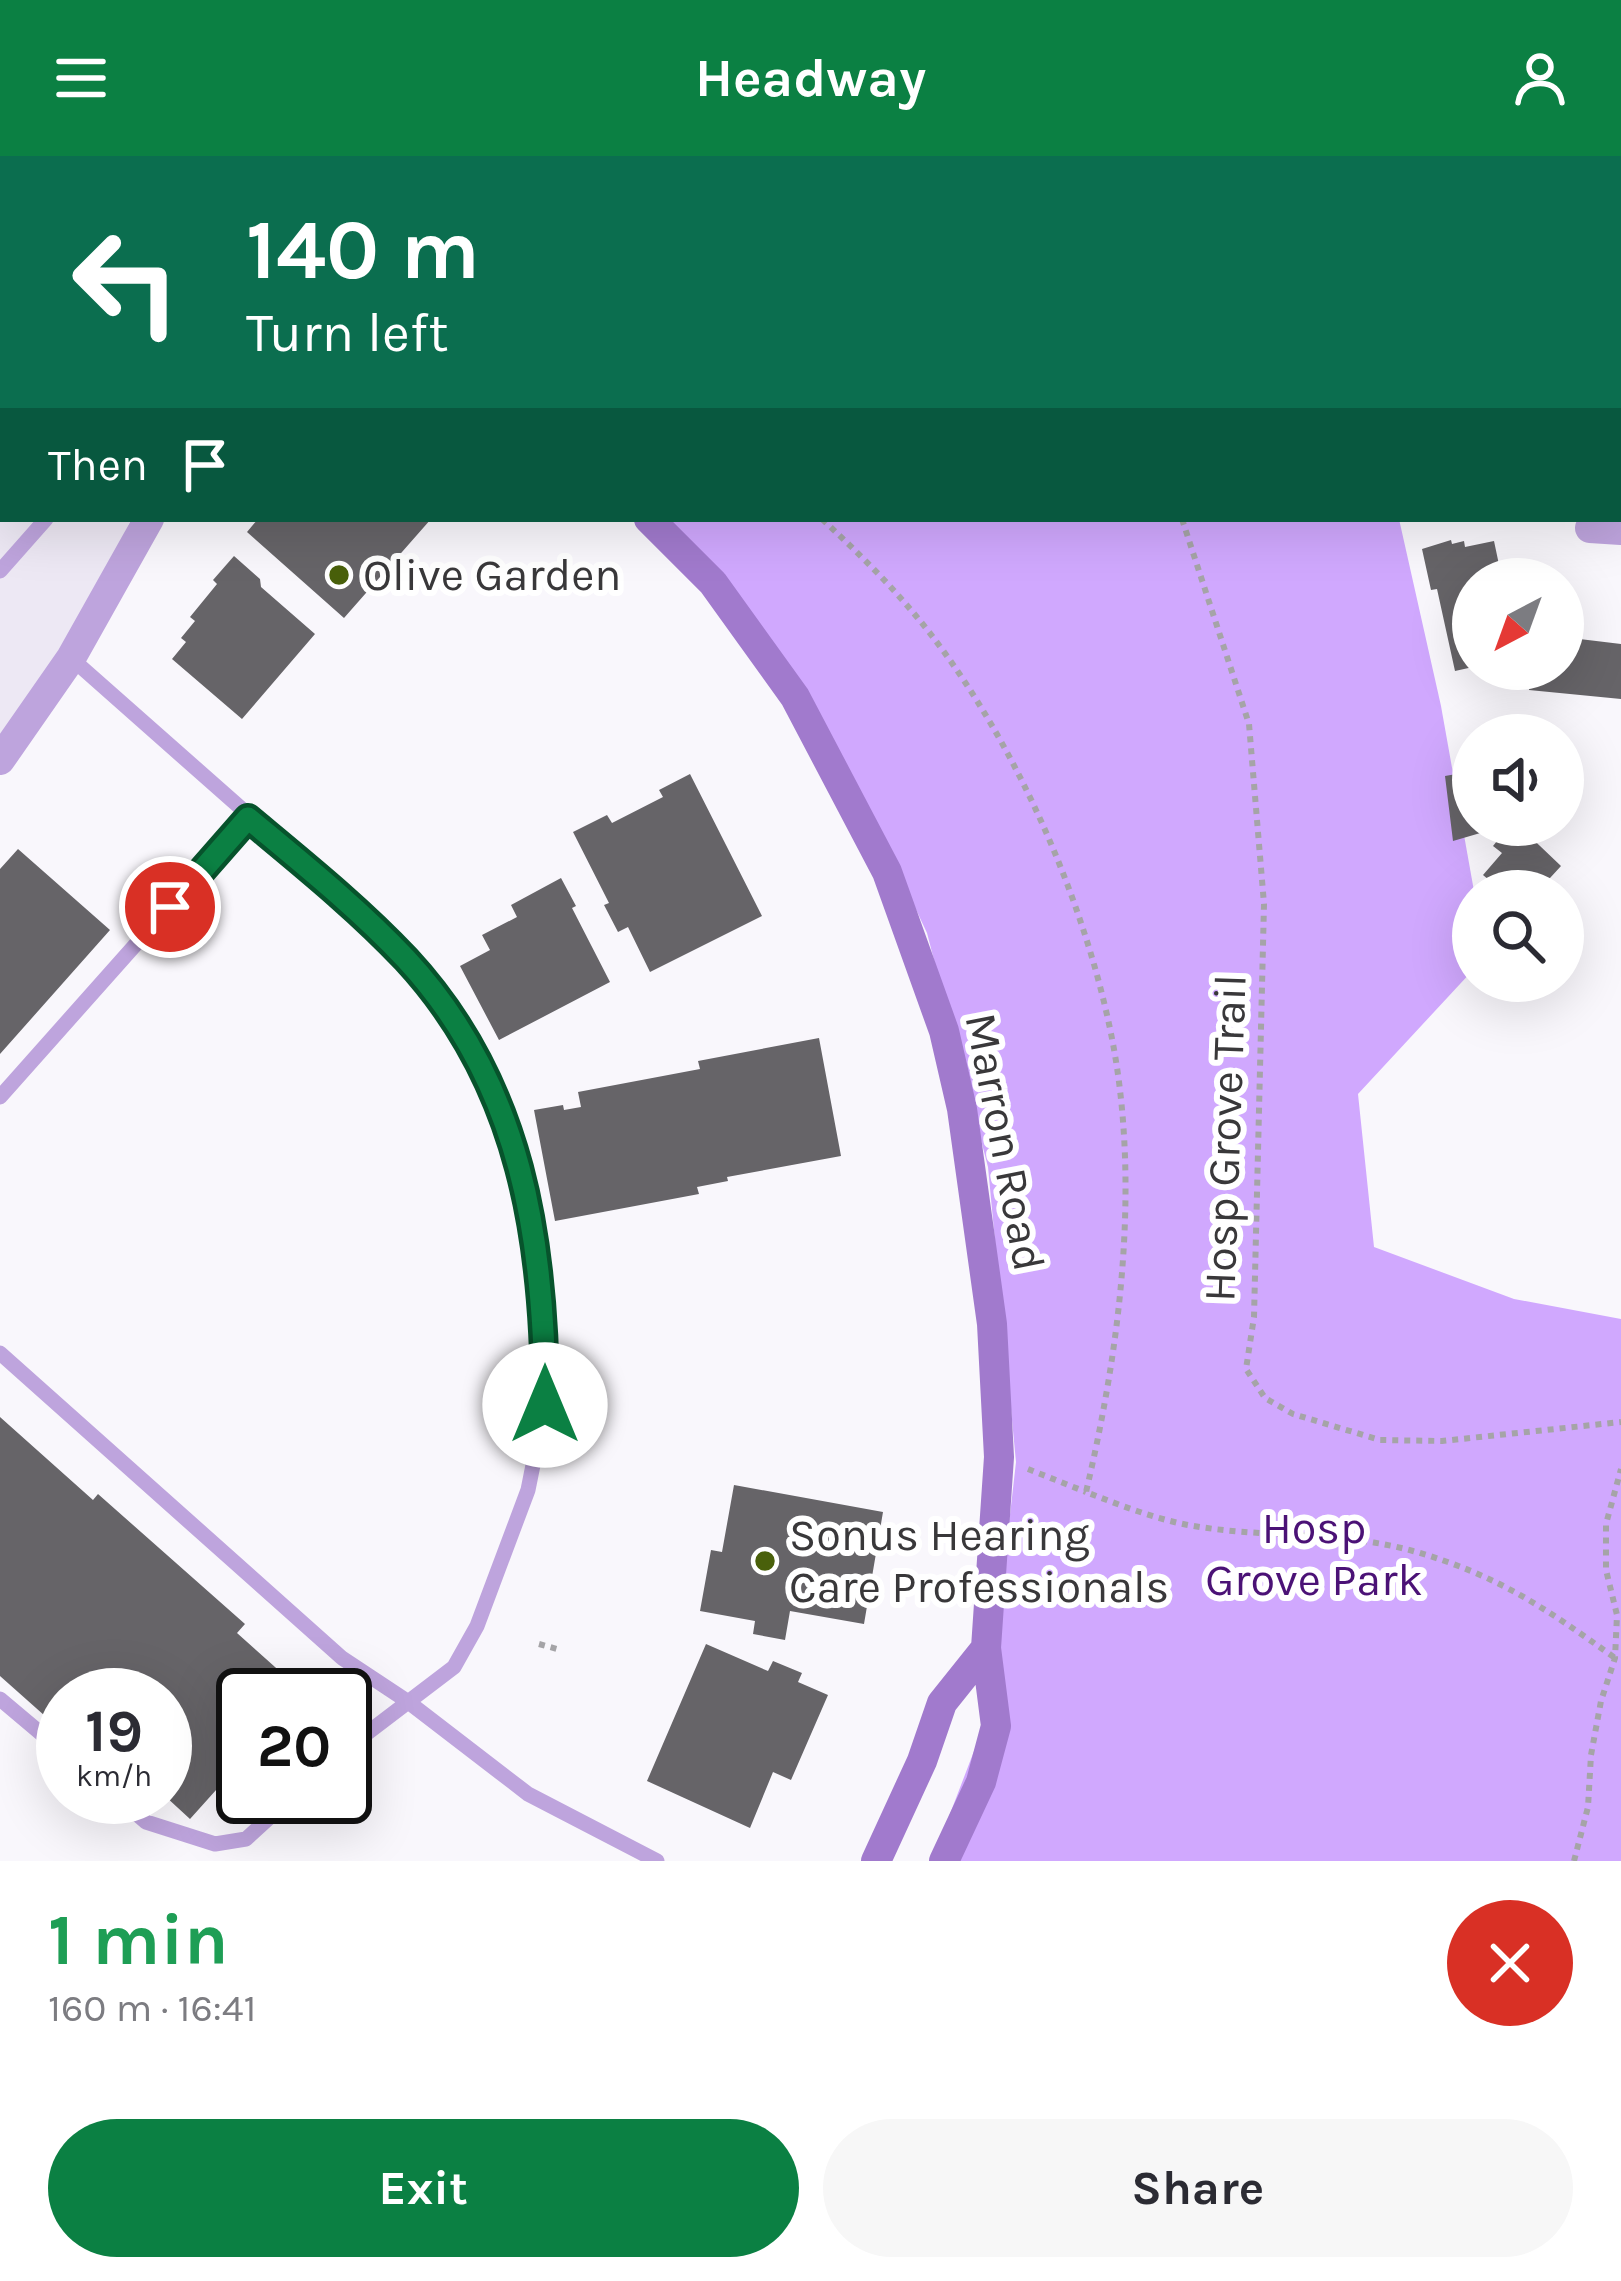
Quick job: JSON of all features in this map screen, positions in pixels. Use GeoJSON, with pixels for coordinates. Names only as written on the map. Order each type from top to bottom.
{"type":"FeatureCollection","features":[{"type":"Feature","properties":{"kind":"main road","name":"Marron Road"},"geometry":{"type":"LineString","coordinates":[[652,522],[713,584],[795,698],[887,872],[944,1031],[962,1109],[992,1324],[999,1457],[986,1648],[996,1726],[981,1782],[944,1861]]}},
{"type":"Feature","properties":{"kind":"main road"},"geometry":{"type":"LineString","coordinates":[[876,1861],[922,1761],[942,1703],[986,1648]]}},
{"type":"Feature","properties":{"kind":"street"},"geometry":{"type":"LineString","coordinates":[[0,760],[71,658],[147,522]]}},
{"type":"Feature","properties":{"kind":"lane"},"geometry":{"type":"LineString","coordinates":[[0,571],[43,522]]}},
{"type":"Feature","properties":{"kind":"lane"},"geometry":{"type":"LineString","coordinates":[[71,658],[409,962],[459,1029],[516,1151],[532,1214],[545,1321],[545,1405],[528,1490],[477,1626],[454,1667],[372,1729]]}},
{"type":"Feature","properties":{"kind":"lane"},"geometry":{"type":"LineString","coordinates":[[0,1097],[248,818]]}},
{"type":"Feature","properties":{"kind":"lane"},"geometry":{"type":"LineString","coordinates":[[0,1353],[342,1658],[407,1701],[528,1794],[657,1861]]}},
{"type":"Feature","properties":{"kind":"lane"},"geometry":{"type":"LineString","coordinates":[[0,1700],[36,1730]]}},
{"type":"Feature","properties":{"kind":"lane"},"geometry":{"type":"LineString","coordinates":[[152,1824],[214,1844],[245,1838],[261,1824]]}},
{"type":"Feature","properties":{"kind":"path"},"geometry":{"type":"LineString","coordinates":[[825,522],[913,611],[964,682],[1006,754],[1057,852],[1104,1005],[1122,1119],[1123,1218],[1109,1384],[1086,1492]]}},
{"type":"Feature","properties":{"kind":"path","name":"Hosp Grove Trail"},"geometry":{"type":"LineString","coordinates":[[1183,522],[1249,724],[1261,840],[1264,904],[1254,1317],[1246,1369],[1264,1398],[1293,1414],[1380,1440],[1442,1441],[1621,1422]]}},
{"type":"Feature","properties":{"kind":"path"},"geometry":{"type":"LineString","coordinates":[[999,1457],[1183,1524],[1331,1537],[1408,1550],[1478,1572],[1532,1599],[1616,1658]]}},
{"type":"Feature","properties":{"kind":"path"},"geometry":{"type":"LineString","coordinates":[[1574,1861],[1588,1808],[1601,1701],[1616,1658],[1617,1615],[1606,1570],[1606,1524],[1621,1469]]}},
{"type":"Feature","properties":{"kind":"path"},"geometry":{"type":"LineString","coordinates":[[539,1644],[557,1649]]}},
{"type":"Feature","properties":{"kind":"shaded area"},"geometry":{"type":"Polygon","coordinates":[[[0,522],[130,522],[78,634],[0,761],[0,522]]]}},
{"type":"Feature","properties":{"kind":"green space","name":"Hosp Grove Park"},"geometry":{"type":"Polygon","coordinates":[[[668,522],[1400,522],[1452,768],[1452,846],[1466,846],[1470,870],[1452,870],[1452,993],[1358,1094],[1374,1247],[1514,1299],[1621,1319],[1621,1861],[932,1861],[987,1717],[1016,1462],[988,1167],[927,933],[862,794],[668,522]]]}},
{"type":"Feature","properties":{"kind":"building","name":"Olive Garden"},"geometry":{"type":"Polygon","coordinates":[[[255,522],[428,522],[344,618],[247,532],[255,522]]]}},
{"type":"Feature","properties":{"kind":"building"},"geometry":{"type":"Polygon","coordinates":[[[1451,540],[1452,544],[1464,541],[1465,547],[1494,541],[1498,558],[1452,558],[1452,657],[1437,589],[1431,590],[1422,549],[1451,540]]]}},
{"type":"Feature","properties":{"kind":"building"},"geometry":{"type":"Polygon","coordinates":[[[234,556],[260,579],[261,587],[315,634],[242,719],[172,659],[195,621],[190,617],[234,556]]]}},
{"type":"Feature","properties":{"kind":"building"},"geometry":{"type":"Polygon","coordinates":[[[1584,640],[1621,644],[1621,699],[1529,690],[1584,690],[1584,640]]]}},
{"type":"Feature","properties":{"kind":"building"},"geometry":{"type":"Polygon","coordinates":[[[690,774],[762,916],[650,972],[628,927],[618,932],[604,905],[609,903],[573,832],[607,815],[612,823],[663,797],[659,790],[690,774]]]}},
{"type":"Feature","properties":{"kind":"building"},"geometry":{"type":"Polygon","coordinates":[[[1452,775],[1452,833],[1445,776],[1452,775]]]}},
{"type":"Feature","properties":{"kind":"building"},"geometry":{"type":"Polygon","coordinates":[[[1493,846],[1540,846],[1561,866],[1557,870],[1487,870],[1502,853],[1493,846]]]}},
{"type":"Feature","properties":{"kind":"building"},"geometry":{"type":"Polygon","coordinates":[[[18,849],[110,930],[0,1054],[0,869],[18,849]]]}},
{"type":"Feature","properties":{"kind":"building"},"geometry":{"type":"Polygon","coordinates":[[[561,878],[610,982],[499,1040],[460,966],[490,950],[482,935],[517,917],[511,905],[561,878]]]}},
{"type":"Feature","properties":{"kind":"building"},"geometry":{"type":"Polygon","coordinates":[[[819,1038],[841,1156],[727,1177],[728,1181],[697,1187],[699,1194],[555,1221],[534,1110],[581,1107],[578,1092],[700,1069],[698,1061],[819,1038]]]}},
{"type":"Feature","properties":{"kind":"building"},"geometry":{"type":"Polygon","coordinates":[[[0,1417],[93,1500],[98,1494],[245,1624],[237,1633],[276,1668],[216,1668],[216,1790],[192,1817],[192,1668],[36,1668],[36,1708],[0,1676],[0,1417]]]}},
{"type":"Feature","properties":{"kind":"building"},"geometry":{"type":"Polygon","coordinates":[[[734,1485],[883,1512],[864,1624],[790,1611],[785,1640],[753,1634],[755,1621],[700,1611],[711,1550],[722,1552],[734,1485]]]}},
{"type":"Feature","properties":{"kind":"building"},"geometry":{"type":"Polygon","coordinates":[[[706,1644],[768,1671],[773,1661],[802,1673],[798,1682],[828,1695],[791,1780],[773,1772],[750,1828],[647,1781],[706,1644]]]}},
{"type":"Feature","properties":{"kind":"place","name":"Olive Garden"},"geometry":{"type":"Point","coordinates":[339,575]}},
{"type":"Feature","properties":{"kind":"place","name":"Sonus Hearing Care Professionals"},"geometry":{"type":"Point","coordinates":[765,1561]}},
{"type":"Feature","properties":{"kind":"route"},"geometry":{"type":"LineString","coordinates":[[170,907],[248,818],[409,962],[459,1029],[516,1151],[532,1214],[545,1321],[545,1405]]}}]}
